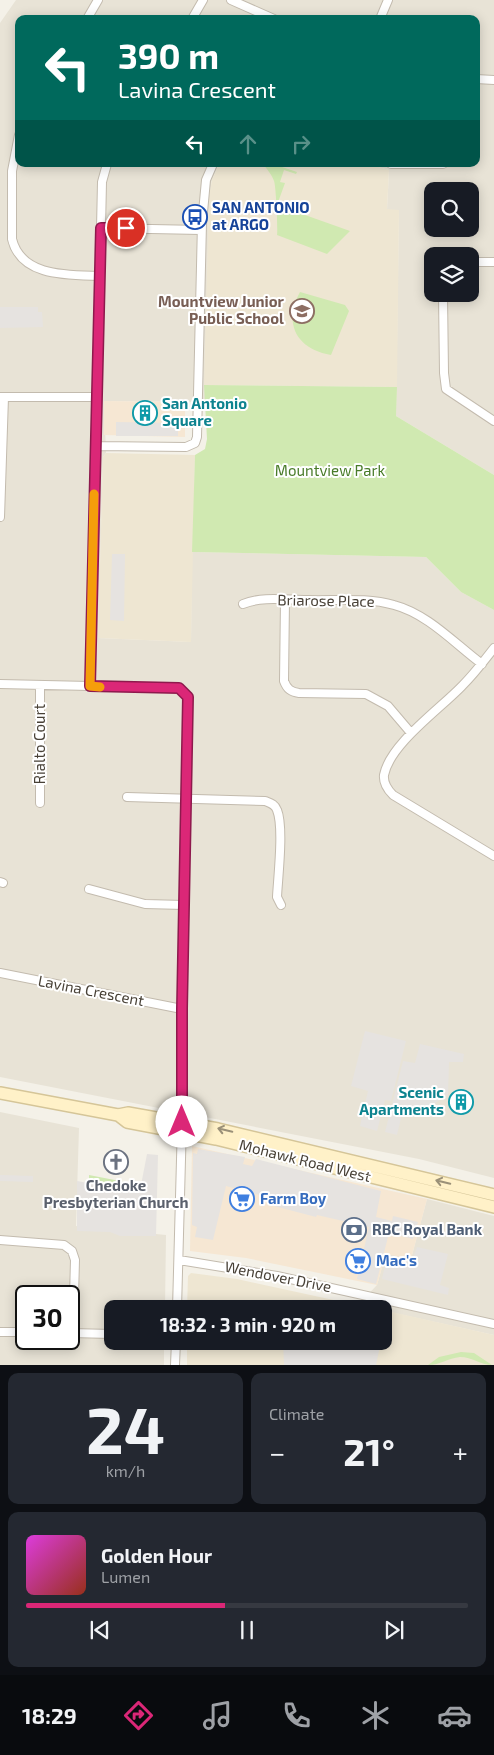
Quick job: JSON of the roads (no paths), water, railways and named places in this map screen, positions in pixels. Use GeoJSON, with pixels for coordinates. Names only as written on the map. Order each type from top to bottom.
{"type":"FeatureCollection","features":[{"type":"Feature","properties":{"kind":"main road","name":"Mohawk Road West"},"geometry":{"type":"LineString","coordinates":[[0,1093],[118,1115],[127,1122],[182,1127],[411,1174],[494,1195]]}},
{"type":"Feature","properties":{"kind":"main road","name":"Mohawk Road West"},"geometry":{"type":"LineString","coordinates":[[182,1127],[216,1138],[494,1207]]}},
{"type":"Feature","properties":{"kind":"main road"},"geometry":{"type":"LineString","coordinates":[[393,1183],[411,1174]]}},
{"type":"Feature","properties":{"kind":"street"},"geometry":{"type":"LineString","coordinates":[[89,15],[98,0]]}},
{"type":"Feature","properties":{"kind":"street"},"geometry":{"type":"LineString","coordinates":[[194,15],[203,0]]}},
{"type":"Feature","properties":{"kind":"street"},"geometry":{"type":"LineString","coordinates":[[232,0],[265,15]]}},
{"type":"Feature","properties":{"kind":"street"},"geometry":{"type":"LineString","coordinates":[[382,15],[388,0]]}},
{"type":"Feature","properties":{"kind":"street"},"geometry":{"type":"LineString","coordinates":[[480,79],[494,80]]}},
{"type":"Feature","properties":{"kind":"street"},"geometry":{"type":"LineString","coordinates":[[15,156],[12,171],[12,239],[14,250],[36,268],[46,272],[60,275],[99,276]]}},
{"type":"Feature","properties":{"kind":"street"},"geometry":{"type":"LineString","coordinates":[[90,686],[99,276],[102,182],[106,167]]}},
{"type":"Feature","properties":{"kind":"street"},"geometry":{"type":"LineString","coordinates":[[96,446],[186,447],[195,443],[197,437],[201,230],[206,180],[212,167]]}},
{"type":"Feature","properties":{"kind":"street"},"geometry":{"type":"LineString","coordinates":[[101,228],[201,230]]}},
{"type":"Feature","properties":{"kind":"street"},"geometry":{"type":"LineString","coordinates":[[479,262],[494,262]]}},
{"type":"Feature","properties":{"kind":"street"},"geometry":{"type":"LineString","coordinates":[[443,302],[446,390],[494,421]]}},
{"type":"Feature","properties":{"kind":"street"},"geometry":{"type":"LineString","coordinates":[[0,517],[2,397],[97,396]]}},
{"type":"Feature","properties":{"kind":"street","name":"Briarose Place"},"geometry":{"type":"LineString","coordinates":[[243,604],[252,600],[285,600],[374,601],[394,605],[422,618],[482,664]]}},
{"type":"Feature","properties":{"kind":"street"},"geometry":{"type":"LineString","coordinates":[[285,600],[284,681],[286,687],[299,694],[366,694],[388,706],[411,733]]}},
{"type":"Feature","properties":{"kind":"street"},"geometry":{"type":"LineString","coordinates":[[494,648],[462,686],[411,733],[394,755],[384,776],[386,786],[394,795],[494,856]]}},
{"type":"Feature","properties":{"kind":"street"},"geometry":{"type":"LineString","coordinates":[[0,684],[179,688],[188,697],[182,1009],[182,1127],[177,1300]]}},
{"type":"Feature","properties":{"kind":"street","name":"Rialto Court"},"geometry":{"type":"LineString","coordinates":[[40,685],[40,804]]}},
{"type":"Feature","properties":{"kind":"street"},"geometry":{"type":"LineString","coordinates":[[127,797],[265,801],[274,805],[280,825],[277,897],[281,905]]}},
{"type":"Feature","properties":{"kind":"street"},"geometry":{"type":"LineString","coordinates":[[89,889],[145,904],[184,905]]}},
{"type":"Feature","properties":{"kind":"street","name":"Lavina Crescent"},"geometry":{"type":"LineString","coordinates":[[0,974],[182,1009]]}},
{"type":"Feature","properties":{"kind":"street"},"geometry":{"type":"LineString","coordinates":[[0,1240],[64,1244],[72,1251],[75,1260],[74,1285]]}},
{"type":"Feature","properties":{"kind":"street","name":"Wendover Drive"},"geometry":{"type":"LineString","coordinates":[[179,1260],[277,1276],[494,1324]]}},
{"type":"Feature","properties":{"kind":"street"},"geometry":{"type":"LineString","coordinates":[[0,1332],[15,1332]]}},
{"type":"Feature","properties":{"kind":"street"},"geometry":{"type":"LineString","coordinates":[[80,1333],[104,1334]]}},
{"type":"Feature","properties":{"kind":"street"},"geometry":{"type":"LineString","coordinates":[[175,1365],[176,1350]]}},
{"type":"Feature","properties":{"kind":"place","name":"SAN ANTONIO at ARGO"},"geometry":{"type":"Point","coordinates":[195,217]}},
{"type":"Feature","properties":{"kind":"place","name":"Mountview Junior Public School"},"geometry":{"type":"Point","coordinates":[302,311]}},
{"type":"Feature","properties":{"kind":"place","name":"San Antonio Square"},"geometry":{"type":"Point","coordinates":[145,413]}},
{"type":"Feature","properties":{"kind":"place","name":"Scenic Apartments"},"geometry":{"type":"Point","coordinates":[461,1102]}},
{"type":"Feature","properties":{"kind":"place","name":"Chedoke Presbyterian Church"},"geometry":{"type":"Point","coordinates":[116,1162]}},
{"type":"Feature","properties":{"kind":"place","name":"Farm Boy"},"geometry":{"type":"Point","coordinates":[242,1199]}},
{"type":"Feature","properties":{"kind":"place","name":"RBC Royal Bank"},"geometry":{"type":"Point","coordinates":[354,1230]}},
{"type":"Feature","properties":{"kind":"place","name":"Mac's"},"geometry":{"type":"Point","coordinates":[358,1261]}},
{"type":"Feature","properties":{"kind":"park label","name":"Mountview Park"},"geometry":{"type":"Point","coordinates":[330,471]}}]}
